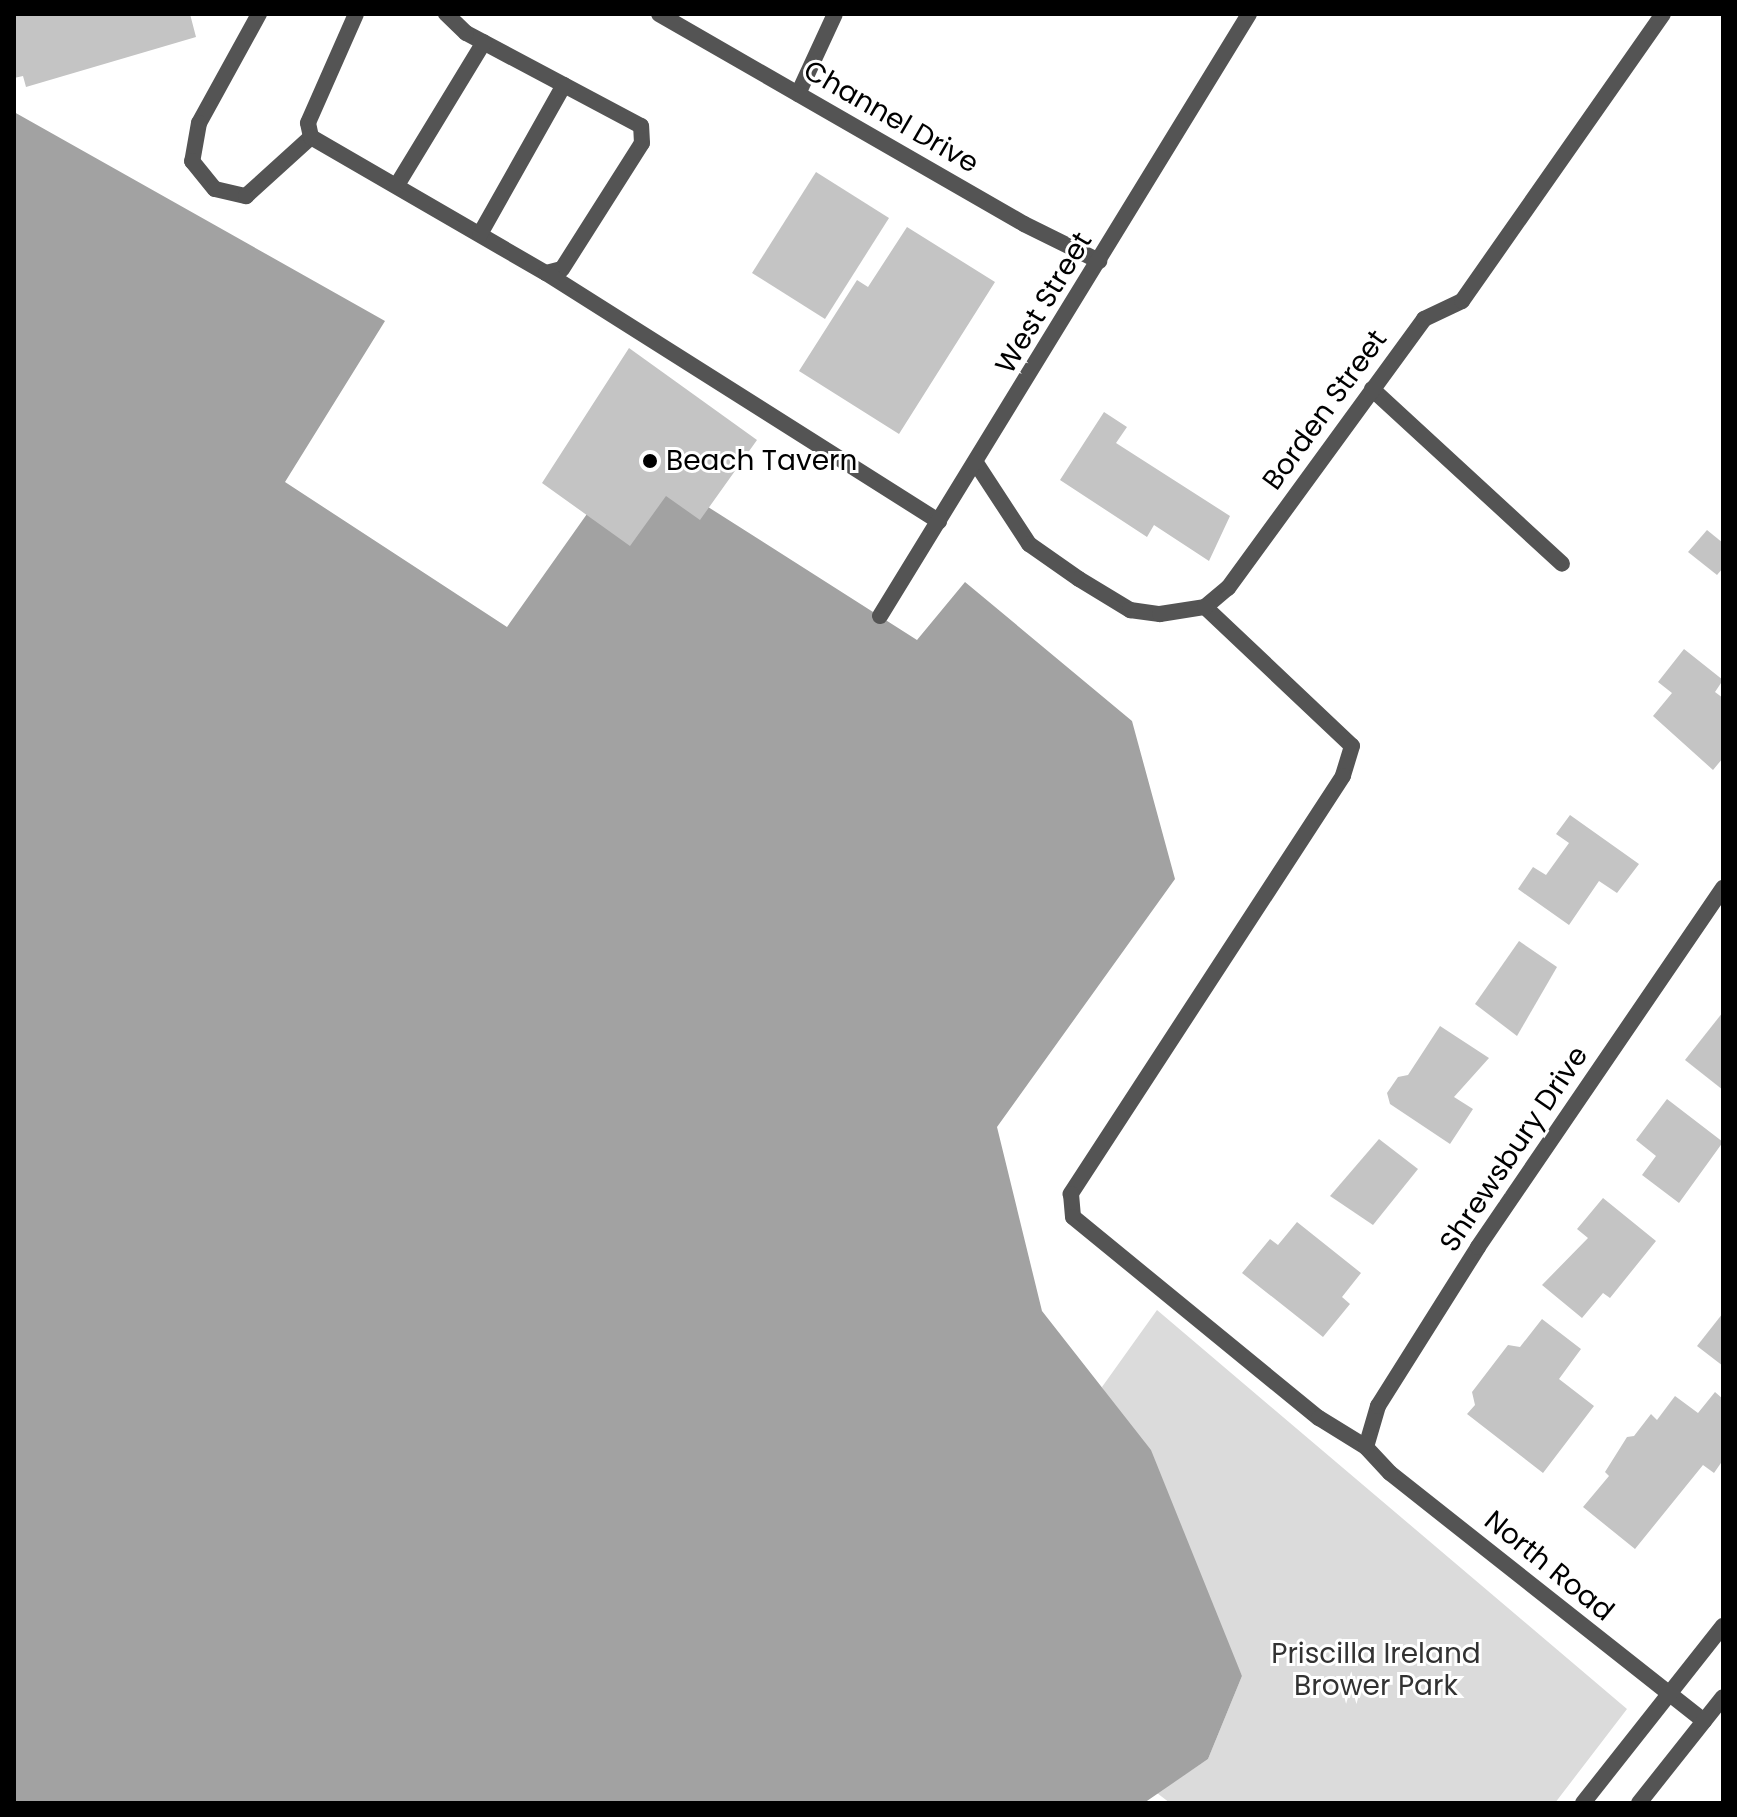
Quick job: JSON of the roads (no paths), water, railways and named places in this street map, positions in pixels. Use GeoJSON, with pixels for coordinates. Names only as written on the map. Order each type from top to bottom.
{"type":"FeatureCollection","features":[{"type":"Feature","properties":{"kind":"street"},"geometry":{"type":"LineString","coordinates":[[259,14],[199,123],[192,161],[215,189],[246,196],[311,137]]}},
{"type":"Feature","properties":{"kind":"street"},"geometry":{"type":"LineString","coordinates":[[356,14],[308,123],[311,137],[546,273],[939,521]]}},
{"type":"Feature","properties":{"kind":"street"},"geometry":{"type":"LineString","coordinates":[[446,14],[484,42],[641,126],[642,143],[562,269],[546,273]]}},
{"type":"Feature","properties":{"kind":"street","name":"Channel Drive"},"geometry":{"type":"LineString","coordinates":[[659,14],[1024,224],[1099,261]]}},
{"type":"Feature","properties":{"kind":"street","name":"West Street"},"geometry":{"type":"LineString","coordinates":[[880,616],[1249,14]]}},
{"type":"Feature","properties":{"kind":"street","name":"Borden Street"},"geometry":{"type":"LineString","coordinates":[[1205,607],[1228,588],[1424,319],[1462,301],[1663,14]]}},
{"type":"Feature","properties":{"kind":"street"},"geometry":{"type":"LineString","coordinates":[[798,94],[836,16]]}},
{"type":"Feature","properties":{"kind":"street"},"geometry":{"type":"LineString","coordinates":[[397,185],[484,42]]}},
{"type":"Feature","properties":{"kind":"street"},"geometry":{"type":"LineString","coordinates":[[480,234],[564,85]]}},
{"type":"Feature","properties":{"kind":"street"},"geometry":{"type":"LineString","coordinates":[[1372,389],[1562,564]]}},
{"type":"Feature","properties":{"kind":"street"},"geometry":{"type":"LineString","coordinates":[[976,463],[1029,544],[1079,579],[1130,610],[1160,614],[1205,607]]}},
{"type":"Feature","properties":{"kind":"street","name":"North Road"},"geometry":{"type":"LineString","coordinates":[[1205,607],[1352,746],[1343,776],[1071,1194],[1073,1217],[1294,1398],[1366,1447],[1390,1473],[1704,1721]]}},
{"type":"Feature","properties":{"kind":"street","name":"Shrewsbury Drive"},"geometry":{"type":"LineString","coordinates":[[1366,1447],[1378,1406],[1478,1247],[1723,888]]}},
{"type":"Feature","properties":{"kind":"street"},"geometry":{"type":"LineString","coordinates":[[1583,1803],[1723,1626]]}},
{"type":"Feature","properties":{"kind":"street"},"geometry":{"type":"LineString","coordinates":[[1639,1803],[1723,1697]]}},
{"type":"Feature","properties":{"kind":"place","name":"Beach Tavern"},"geometry":{"type":"Point","coordinates":[650,461]}},
{"type":"Feature","properties":{"kind":"park label","name":"Priscilla Ireland Brower Park"},"geometry":{"type":"Point","coordinates":[1376,1670]}}]}
